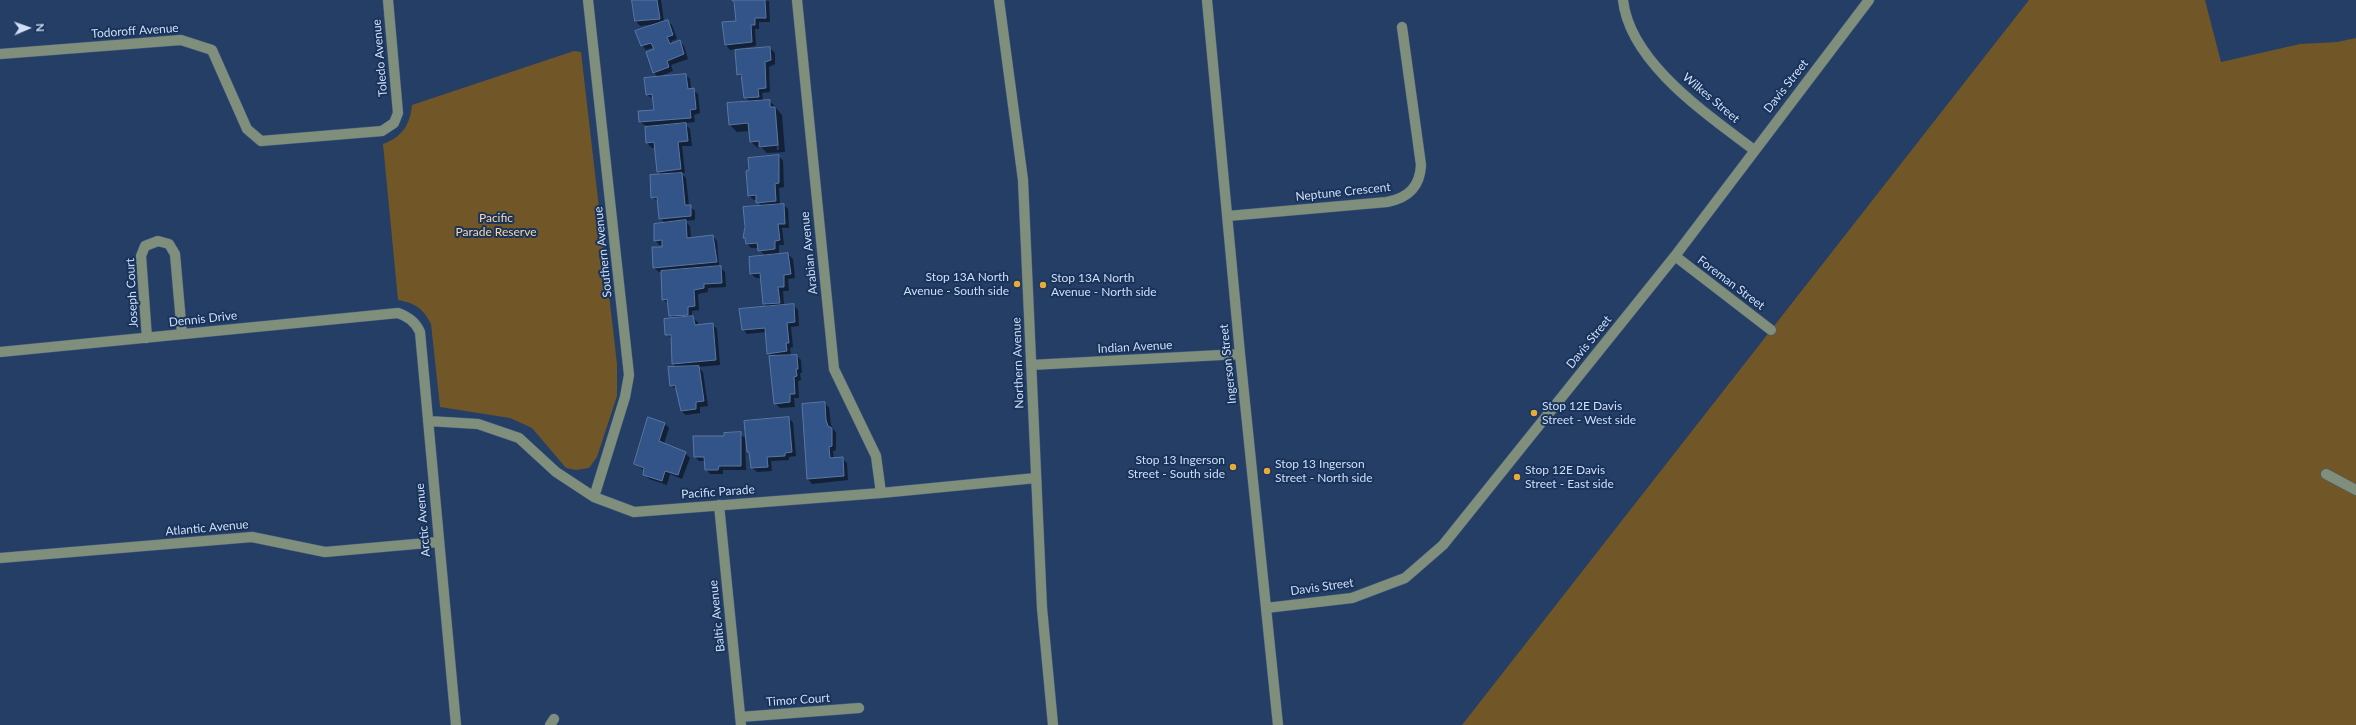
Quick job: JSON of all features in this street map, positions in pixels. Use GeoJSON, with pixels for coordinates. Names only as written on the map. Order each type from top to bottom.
{"type":"FeatureCollection","features":[{"type":"Feature","properties":{"kind":"street","name":"Toledo Avenue"},"geometry":{"type":"LineString","coordinates":[[388,0],[398,113]]}},
{"type":"Feature","properties":{"kind":"street","name":"Southern Avenue"},"geometry":{"type":"LineString","coordinates":[[588,0],[629,375],[625,397],[594,497]]}},
{"type":"Feature","properties":{"kind":"street","name":"Arabian Avenue"},"geometry":{"type":"LineString","coordinates":[[797,0],[834,369],[876,456],[881,493]]}},
{"type":"Feature","properties":{"kind":"street","name":"Northern Avenue"},"geometry":{"type":"LineString","coordinates":[[999,0],[1023,180],[1042,608],[1053,725]]}},
{"type":"Feature","properties":{"kind":"street","name":"Ingerson Street"},"geometry":{"type":"LineString","coordinates":[[1207,0],[1240,354],[1278,725]]}},
{"type":"Feature","properties":{"kind":"street","name":"Wilkes Street"},"geometry":{"type":"LineString","coordinates":[[1623,0],[1639,45],[1643,51],[1682,94],[1754,150]]}},
{"type":"Feature","properties":{"kind":"street","name":"Davis Street"},"geometry":{"type":"LineString","coordinates":[[1266,608],[1352,598],[1405,578],[1443,545],[1674,256],[1869,0]]}},
{"type":"Feature","properties":{"kind":"street","name":"Neptune Crescent"},"geometry":{"type":"LineString","coordinates":[[1228,216],[1388,202],[1408,196],[1418,182],[1421,165],[1402,27]]}},
{"type":"Feature","properties":{"kind":"street","name":"Todoroff Avenue"},"geometry":{"type":"LineString","coordinates":[[0,54],[181,40],[212,50],[247,129],[261,141],[382,131],[394,123],[398,113]]}},
{"type":"Feature","properties":{"kind":"street","name":"Joseph Court"},"geometry":{"type":"LineString","coordinates":[[147,338],[141,256],[146,246],[158,240],[169,244],[175,254],[182,334]]}},
{"type":"Feature","properties":{"kind":"street","name":"Foreman Street"},"geometry":{"type":"LineString","coordinates":[[1674,256],[1771,330]]}},
{"type":"Feature","properties":{"kind":"street","name":"Dennis Drive"},"geometry":{"type":"LineString","coordinates":[[0,352],[398,313],[408,317]]}},
{"type":"Feature","properties":{"kind":"street","name":"Arctic Avenue"},"geometry":{"type":"LineString","coordinates":[[408,317],[418,327],[420,332],[438,542],[456,725]]}},
{"type":"Feature","properties":{"kind":"street","name":"Indian Avenue"},"geometry":{"type":"LineString","coordinates":[[1031,365],[1240,354]]}},
{"type":"Feature","properties":{"kind":"street","name":"Pacific Parade"},"geometry":{"type":"LineString","coordinates":[[428,421],[478,424],[518,438],[556,472],[594,497],[634,512],[881,493],[1036,478]]}},
{"type":"Feature","properties":{"kind":"street"},"geometry":{"type":"LineString","coordinates":[[2326,474],[2356,490]]}},
{"type":"Feature","properties":{"kind":"street","name":"Baltic Avenue"},"geometry":{"type":"LineString","coordinates":[[719,505],[741,721]]}},
{"type":"Feature","properties":{"kind":"street","name":"Atlantic Avenue"},"geometry":{"type":"LineString","coordinates":[[0,558],[252,537],[324,552],[438,542]]}},
{"type":"Feature","properties":{"kind":"street","name":"Timor Court"},"geometry":{"type":"LineString","coordinates":[[741,721],[859,708]]}},
{"type":"Feature","properties":{"kind":"green space"},"geometry":{"type":"Polygon","coordinates":[[[2029,0],[2205,0],[2221,62],[2300,44],[2337,42],[2356,38],[2356,725],[1462,725],[2029,0]]]}},
{"type":"Feature","properties":{"kind":"green space","name":"Pacific Parade Reserve"},"geometry":{"type":"Polygon","coordinates":[[[574,51],[581,52],[617,364],[617,396],[597,457],[589,468],[576,470],[566,468],[532,428],[510,418],[440,407],[431,324],[422,310],[418,307],[398,300],[383,144],[395,138],[404,129],[409,119],[412,105],[574,51]]]}},
{"type":"Feature","properties":{"kind":"building"},"geometry":{"type":"Polygon","coordinates":[[[632,0],[657,0],[660,19],[635,21],[632,0]]]}},
{"type":"Feature","properties":{"kind":"building"},"geometry":{"type":"Polygon","coordinates":[[[732,0],[765,0],[766,18],[755,18],[755,25],[751,25],[752,42],[725,45],[722,22],[736,21],[734,2],[732,0]]]}},
{"type":"Feature","properties":{"kind":"building"},"geometry":{"type":"Polygon","coordinates":[[[668,20],[673,35],[667,37],[670,44],[680,40],[684,54],[667,61],[669,67],[653,73],[646,52],[654,49],[651,43],[641,46],[635,31],[668,20]]]}},
{"type":"Feature","properties":{"kind":"building"},"geometry":{"type":"Polygon","coordinates":[[[770,47],[771,60],[765,62],[766,88],[758,89],[759,97],[744,98],[741,74],[737,75],[735,50],[770,47]]]}},
{"type":"Feature","properties":{"kind":"building"},"geometry":{"type":"Polygon","coordinates":[[[686,74],[688,89],[694,88],[696,109],[690,110],[691,118],[639,122],[638,111],[654,110],[652,94],[646,95],[644,78],[686,74]]]}},
{"type":"Feature","properties":{"kind":"building"},"geometry":{"type":"Polygon","coordinates":[[[770,100],[770,107],[775,107],[778,145],[759,147],[759,141],[750,142],[748,123],[729,125],[727,103],[770,100]]]}},
{"type":"Feature","properties":{"kind":"building"},"geometry":{"type":"Polygon","coordinates":[[[686,123],[688,141],[678,142],[681,169],[657,172],[654,142],[646,143],[645,127],[686,123]]]}},
{"type":"Feature","properties":{"kind":"building"},"geometry":{"type":"Polygon","coordinates":[[[779,155],[779,183],[775,184],[776,201],[756,203],[756,195],[748,196],[746,171],[749,170],[748,158],[779,155]]]}},
{"type":"Feature","properties":{"kind":"building"},"geometry":{"type":"Polygon","coordinates":[[[682,173],[685,205],[691,205],[691,216],[659,219],[657,197],[651,198],[650,175],[682,173]]]}},
{"type":"Feature","properties":{"kind":"building"},"geometry":{"type":"Polygon","coordinates":[[[784,204],[785,224],[778,224],[780,240],[775,241],[775,249],[758,251],[757,243],[746,244],[745,238],[743,238],[745,227],[743,207],[784,204]]]}},
{"type":"Feature","properties":{"kind":"building"},"geometry":{"type":"Polygon","coordinates":[[[686,220],[687,238],[713,235],[717,262],[653,268],[652,247],[662,247],[662,240],[654,241],[654,224],[686,220]]]}},
{"type":"Feature","properties":{"kind":"building"},"geometry":{"type":"Polygon","coordinates":[[[788,253],[791,274],[784,275],[784,287],[778,287],[780,303],[763,304],[760,273],[750,274],[749,257],[788,253]]]}},
{"type":"Feature","properties":{"kind":"building"},"geometry":{"type":"Polygon","coordinates":[[[721,266],[722,283],[704,284],[704,288],[694,290],[695,306],[688,307],[688,315],[669,316],[667,299],[662,300],[661,271],[721,266]]]}},
{"type":"Feature","properties":{"kind":"building"},"geometry":{"type":"Polygon","coordinates":[[[794,304],[795,322],[787,323],[789,343],[786,343],[787,351],[767,354],[765,328],[742,330],[739,309],[794,304]]]}},
{"type":"Feature","properties":{"kind":"building"},"geometry":{"type":"Polygon","coordinates":[[[693,316],[695,325],[713,323],[716,360],[672,364],[671,335],[665,335],[664,319],[693,316]]]}},
{"type":"Feature","properties":{"kind":"building"},"geometry":{"type":"Polygon","coordinates":[[[797,355],[798,369],[796,369],[797,376],[794,377],[795,394],[790,394],[790,402],[774,404],[769,356],[797,355]]]}},
{"type":"Feature","properties":{"kind":"building"},"geometry":{"type":"Polygon","coordinates":[[[699,366],[704,401],[696,402],[696,409],[681,411],[675,385],[670,386],[668,367],[699,366]]]}},
{"type":"Feature","properties":{"kind":"building"},"geometry":{"type":"Polygon","coordinates":[[[825,402],[826,420],[828,426],[832,428],[832,446],[829,447],[830,458],[843,457],[844,476],[807,479],[802,404],[825,402]]]}},
{"type":"Feature","properties":{"kind":"building"},"geometry":{"type":"Polygon","coordinates":[[[648,417],[665,423],[659,441],[686,452],[678,475],[665,471],[662,481],[643,475],[644,468],[634,464],[648,417]]]}},
{"type":"Feature","properties":{"kind":"building"},"geometry":{"type":"Polygon","coordinates":[[[789,417],[792,452],[785,453],[785,456],[767,457],[768,467],[751,468],[749,452],[747,452],[744,421],[789,417]]]}},
{"type":"Feature","properties":{"kind":"building"},"geometry":{"type":"Polygon","coordinates":[[[741,432],[741,466],[719,466],[718,470],[705,470],[704,457],[694,457],[693,436],[724,436],[724,433],[741,432]]]}},
{"type":"Feature","properties":{"kind":"place","name":"Stop 13A North Avenue - South side"},"geometry":{"type":"Point","coordinates":[1017,284]}},
{"type":"Feature","properties":{"kind":"place","name":"Stop 13A North Avenue - North side"},"geometry":{"type":"Point","coordinates":[1043,285]}},
{"type":"Feature","properties":{"kind":"place","name":"Stop 12E Davis Street - West side"},"geometry":{"type":"Point","coordinates":[1534,413]}},
{"type":"Feature","properties":{"kind":"place","name":"Stop 13 Ingerson Street - South side"},"geometry":{"type":"Point","coordinates":[1233,467]}},
{"type":"Feature","properties":{"kind":"place","name":"Stop 13 Ingerson Street - North side"},"geometry":{"type":"Point","coordinates":[1267,471]}},
{"type":"Feature","properties":{"kind":"place","name":"Stop 12E Davis Street - East side"},"geometry":{"type":"Point","coordinates":[1517,477]}}]}
